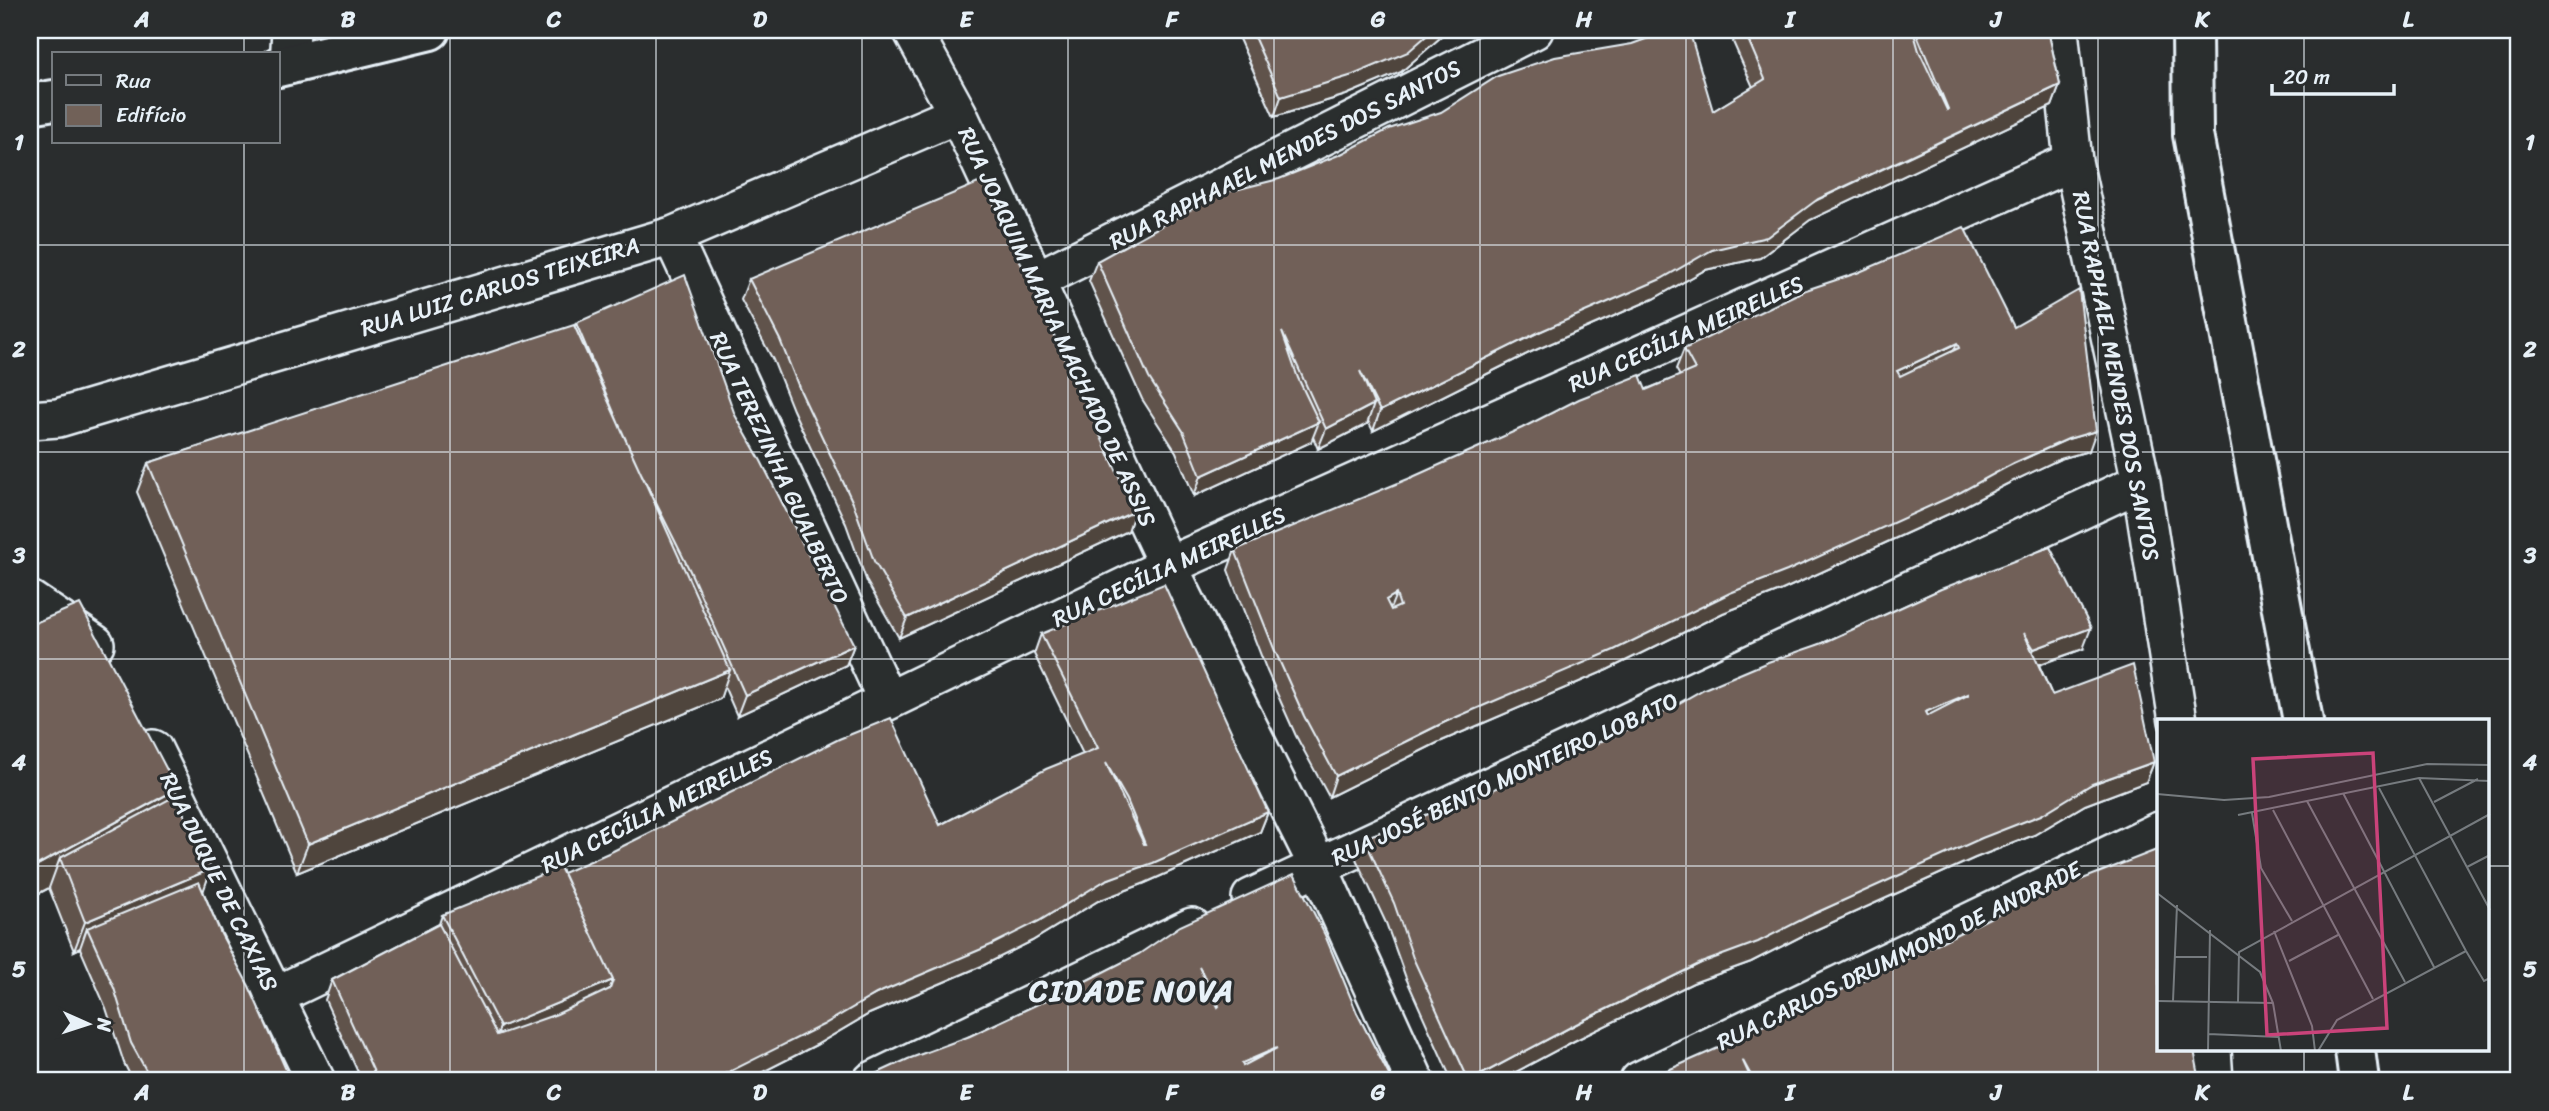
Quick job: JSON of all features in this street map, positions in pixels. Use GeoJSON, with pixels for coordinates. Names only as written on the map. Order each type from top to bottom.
{"type":"FeatureCollection","features":[{"type":"Feature","properties":{"kind":"street"},"geometry":{"type":"LineString","coordinates":[[286,54],[430,30]]}},
{"type":"Feature","properties":{"kind":"street","name":"RUA JOAQUIM MARIA MACHADO DE ASSIS"},"geometry":{"type":"LineString","coordinates":[[912,30],[958,114],[1168,566],[1318,866],[1415,1081]]}},
{"type":"Feature","properties":{"kind":"street","name":"RUA RAPHAAEL MENDES DOS SANTOS"},"geometry":{"type":"LineString","coordinates":[[1035,281],[1534,30]]}},
{"type":"Feature","properties":{"kind":"street","name":"RUA RAPHAEL MENDES DOS SANTOS"},"geometry":{"type":"LineString","coordinates":[[2059,30],[2073,161],[2141,482],[2178,719]]}},
{"type":"Feature","properties":{"kind":"street"},"geometry":{"type":"LineString","coordinates":[[2192,30],[2193,135],[2302,719]]}},
{"type":"Feature","properties":{"kind":"street"},"geometry":{"type":"LineString","coordinates":[[30,104],[52,100]]}},
{"type":"Feature","properties":{"kind":"street","name":"RUA LUIZ CARLOS TEIXEIRA"},"geometry":{"type":"LineString","coordinates":[[30,420],[58,418],[672,236],[958,114]]}},
{"type":"Feature","properties":{"kind":"street","name":"RUA CECÍLIA MEIRELLES"},"geometry":{"type":"LineString","coordinates":[[275,996],[1168,566],[2073,161]]}},
{"type":"Feature","properties":{"kind":"street","name":"RUA TEREZINHA GUALBERTO"},"geometry":{"type":"LineString","coordinates":[[672,236],[887,701]]}},
{"type":"Feature","properties":{"kind":"street","name":"RUA JOSÉ BENTO MONTEIRO LOBATO"},"geometry":{"type":"LineString","coordinates":[[872,1081],[1318,866],[2141,482]]}},
{"type":"Feature","properties":{"kind":"street"},"geometry":{"type":"LineString","coordinates":[[30,600],[104,650],[116,675]]}},
{"type":"Feature","properties":{"kind":"street","name":"RUA DUQUE DE CAXIAS"},"geometry":{"type":"LineString","coordinates":[[141,724],[316,1081]]}},
{"type":"Feature","properties":{"kind":"street","name":"RUA CARLOS DRUMMOND DE ANDRADE"},"geometry":{"type":"LineString","coordinates":[[1639,1081],[2157,832]]}},
{"type":"Feature","properties":{"kind":"street"},"geometry":{"type":"LineString","coordinates":[[2212,1052],[2214,1081]]}},
{"type":"Feature","properties":{"kind":"street"},"geometry":{"type":"LineString","coordinates":[[2355,1052],[2358,1081]]}},
{"type":"Feature","properties":{"kind":"building"},"geometry":{"type":"Polygon","coordinates":[[[1251,30],[1433,30],[1408,52],[1353,75],[1281,97],[1251,30]]]}},
{"type":"Feature","properties":{"kind":"building"},"geometry":{"type":"Polygon","coordinates":[[[1671,30],[1689,30],[1713,111],[1765,79],[1744,30],[1913,30],[1919,51],[1947,110],[1915,30],[2048,30],[2060,85],[1818,199],[1767,237],[1712,250],[1661,279],[1539,332],[1380,411],[1360,371],[1374,404],[1326,429],[1282,332],[1298,378],[1319,422],[1201,476],[1183,431],[1149,378],[1097,261],[1219,194],[1279,179],[1341,154],[1389,129],[1441,112],[1498,76],[1555,57],[1632,44],[1671,30]]]}},
{"type":"Feature","properties":{"kind":"building"},"geometry":{"type":"Polygon","coordinates":[[[983,181],[1135,511],[907,618],[874,561],[853,503],[800,390],[780,340],[749,279],[983,181]]]}},
{"type":"Feature","properties":{"kind":"building"},"geometry":{"type":"Polygon","coordinates":[[[1964,227],[2014,327],[2079,290],[2096,431],[2068,439],[2014,463],[1961,492],[1787,571],[1730,593],[1614,650],[1445,722],[1336,776],[1304,716],[1235,550],[1408,479],[1522,428],[1579,399],[1640,375],[1646,390],[1695,369],[1684,349],[1803,291],[1857,273],[1964,227]],[[1957,343],[1897,371],[1900,376],[1959,348],[1957,343]],[[1396,594],[1386,600],[1391,610],[1400,606],[1396,594]]]}},
{"type":"Feature","properties":{"kind":"building"},"geometry":{"type":"Polygon","coordinates":[[[685,275],[735,415],[854,645],[745,695],[690,571],[623,434],[576,323],[685,275]]]}},
{"type":"Feature","properties":{"kind":"building"},"geometry":{"type":"Polygon","coordinates":[[[574,325],[730,670],[308,844],[148,463],[574,325]]]}},
{"type":"Feature","properties":{"kind":"building"},"geometry":{"type":"Polygon","coordinates":[[[2050,547],[2091,628],[2034,649],[2024,633],[2052,695],[2133,665],[2154,762],[2092,784],[2041,815],[1982,838],[1809,916],[1758,942],[1701,963],[1582,1021],[1469,1081],[1413,958],[1394,903],[1364,838],[1488,792],[1651,719],[1704,689],[1768,662],[1823,643],[1941,589],[2050,547]],[[1968,694],[1925,712],[1927,716],[1968,694]]]}},
{"type":"Feature","properties":{"kind":"building"},"geometry":{"type":"Polygon","coordinates":[[[1164,584],[1268,812],[1153,863],[1106,880],[1039,921],[991,945],[876,994],[823,1025],[711,1081],[378,1081],[332,980],[439,924],[497,1035],[557,1014],[610,989],[613,980],[563,873],[839,739],[891,718],[940,825],[1046,769],[1098,748],[1041,634],[1164,584]],[[1106,763],[1145,844],[1127,800],[1106,763]]]}},
{"type":"Feature","properties":{"kind":"building"},"geometry":{"type":"Polygon","coordinates":[[[80,604],[177,789],[30,869],[30,625],[80,604]]]}},
{"type":"Feature","properties":{"kind":"building"},"geometry":{"type":"Polygon","coordinates":[[[175,796],[211,869],[85,922],[60,858],[175,796]]]}},
{"type":"Feature","properties":{"kind":"building"},"geometry":{"type":"Polygon","coordinates":[[[2157,850],[2157,1052],[2194,1052],[2200,1081],[1754,1081],[1742,1059],[1752,1081],[1643,1081],[1734,1041],[1793,1010],[1851,986],[2014,906],[2157,850]]]}},
{"type":"Feature","properties":{"kind":"building"},"geometry":{"type":"Polygon","coordinates":[[[560,867],[613,980],[500,1027],[442,915],[560,867]]]}},
{"type":"Feature","properties":{"kind":"building"},"geometry":{"type":"Polygon","coordinates":[[[1294,874],[1325,935],[1357,1013],[1392,1081],[1327,1081],[1323,1072],[1326,1081],[860,1081],[908,1059],[970,1036],[1076,986],[1139,954],[1180,926],[1294,874]],[[1199,967],[1218,1007],[1212,990],[1199,967]],[[1277,1048],[1242,1063],[1243,1066],[1277,1048]]]}},
{"type":"Feature","properties":{"kind":"building"},"geometry":{"type":"Polygon","coordinates":[[[199,882],[291,1081],[152,1081],[131,1043],[114,988],[87,928],[199,882]]]}},
{"type":"Feature","properties":{"kind":"district","name":"CIDADE NOVA"},"geometry":{"type":"Point","coordinates":[1132,991]}}]}
